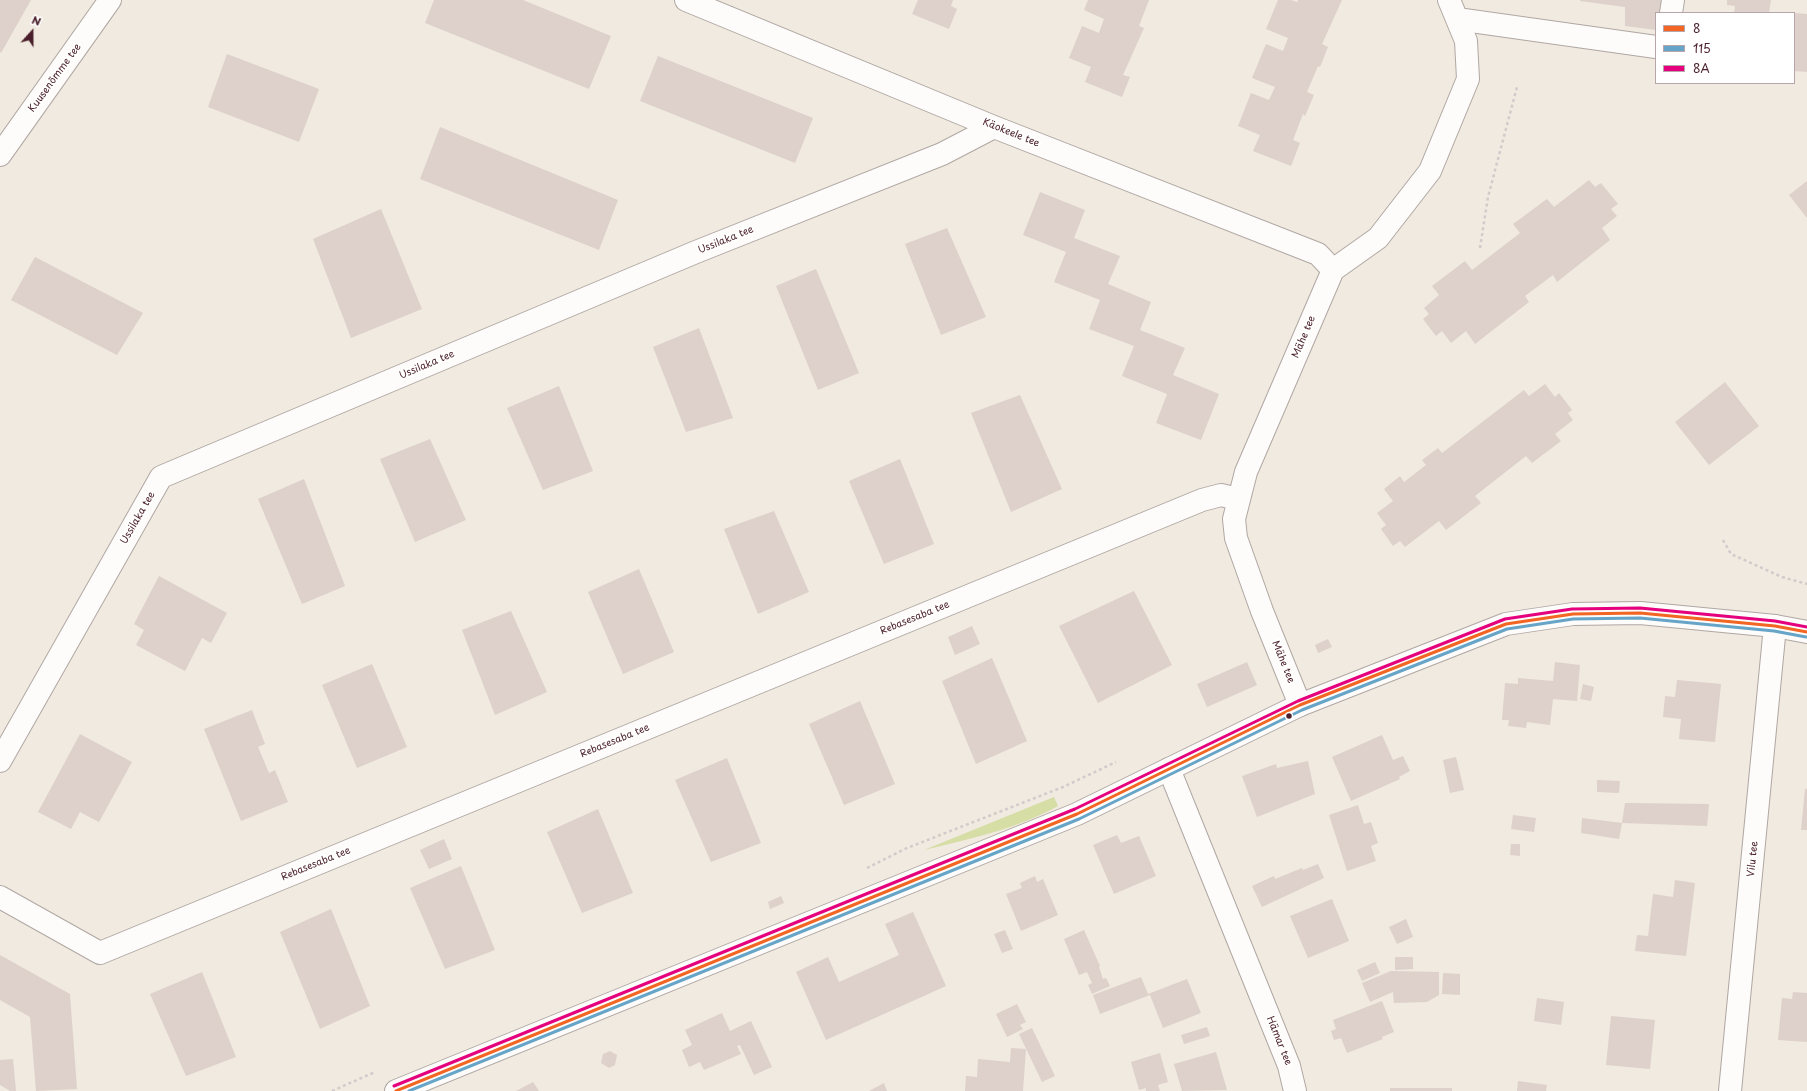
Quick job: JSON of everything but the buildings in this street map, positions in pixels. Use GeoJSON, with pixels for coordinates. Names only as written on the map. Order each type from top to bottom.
{"type":"FeatureCollection","features":[{"type":"Feature","properties":{"kind":"street","name":"Kuusenõmme tee"},"geometry":{"type":"LineString","coordinates":[[0,155],[110,0]]}},
{"type":"Feature","properties":{"kind":"street","name":"Käokeele tee"},"geometry":{"type":"LineString","coordinates":[[686,0],[994,127],[1318,254],[1333,270]]}},
{"type":"Feature","properties":{"kind":"street"},"geometry":{"type":"LineString","coordinates":[[1671,12],[1673,0]]}},
{"type":"Feature","properties":{"kind":"street"},"geometry":{"type":"LineString","coordinates":[[1453,10],[1655,47]]}},
{"type":"Feature","properties":{"kind":"street"},"geometry":{"type":"LineString","coordinates":[[1333,270],[1378,238],[1430,171],[1468,79],[1466,41],[1453,10]]}},
{"type":"Feature","properties":{"kind":"street","name":"Ussilaka tee"},"geometry":{"type":"LineString","coordinates":[[0,761],[161,477],[696,252],[942,154],[994,127]]}},
{"type":"Feature","properties":{"kind":"street","name":"Mähe tee"},"geometry":{"type":"LineString","coordinates":[[1300,705],[1262,610],[1236,538],[1234,519],[1246,472],[1333,270]]}},
{"type":"Feature","properties":{"kind":"street","name":"Rebasesaba tee"},"geometry":{"type":"LineString","coordinates":[[0,897],[100,953],[1202,500],[1221,495],[1238,499]]}},
{"type":"Feature","properties":{"kind":"street"},"geometry":{"type":"LineString","coordinates":[[407,1089],[1070,817],[1300,705],[1506,624],[1573,614],[1640,613],[1775,626],[1807,632]]}},
{"type":"Feature","properties":{"kind":"street","name":"Vilu tee"},"geometry":{"type":"LineString","coordinates":[[1730,1091],[1775,626]]}},
{"type":"Feature","properties":{"kind":"street","name":"Hämar tee"},"geometry":{"type":"LineString","coordinates":[[1169,769],[1289,1066],[1295,1091]]}},
{"type":"Feature","properties":{"kind":"path"},"geometry":{"type":"LineString","coordinates":[[1480,248],[1488,197],[1517,87]]}},
{"type":"Feature","properties":{"kind":"path"},"geometry":{"type":"LineString","coordinates":[[1723,540],[1731,554],[1782,577],[1807,584]]}},
{"type":"Feature","properties":{"kind":"green space"},"geometry":{"type":"Polygon","coordinates":[[[1054,797],[1058,806],[1026,821],[958,842],[924,850],[1054,797]]]}},
{"type":"Feature","properties":{"kind":"transit line","name":"8A"},"geometry":{"type":"LineString","coordinates":[[394,1086],[1075,809],[1298,701],[1505,619],[1572,609],[1640,608],[1775,621],[1807,627]]}},
{"type":"Feature","properties":{"kind":"transit line","name":"8"},"geometry":{"type":"LineString","coordinates":[[396,1091],[1077,814],[1300,705],[1506,624],[1573,614],[1640,613],[1775,626],[1807,632]]}},
{"type":"Feature","properties":{"kind":"transit line","name":"115"},"geometry":{"type":"LineString","coordinates":[[409,1091],[1079,819],[1302,710],[1507,629],[1573,619],[1640,618],[1774,631],[1806,637]]}}]}
